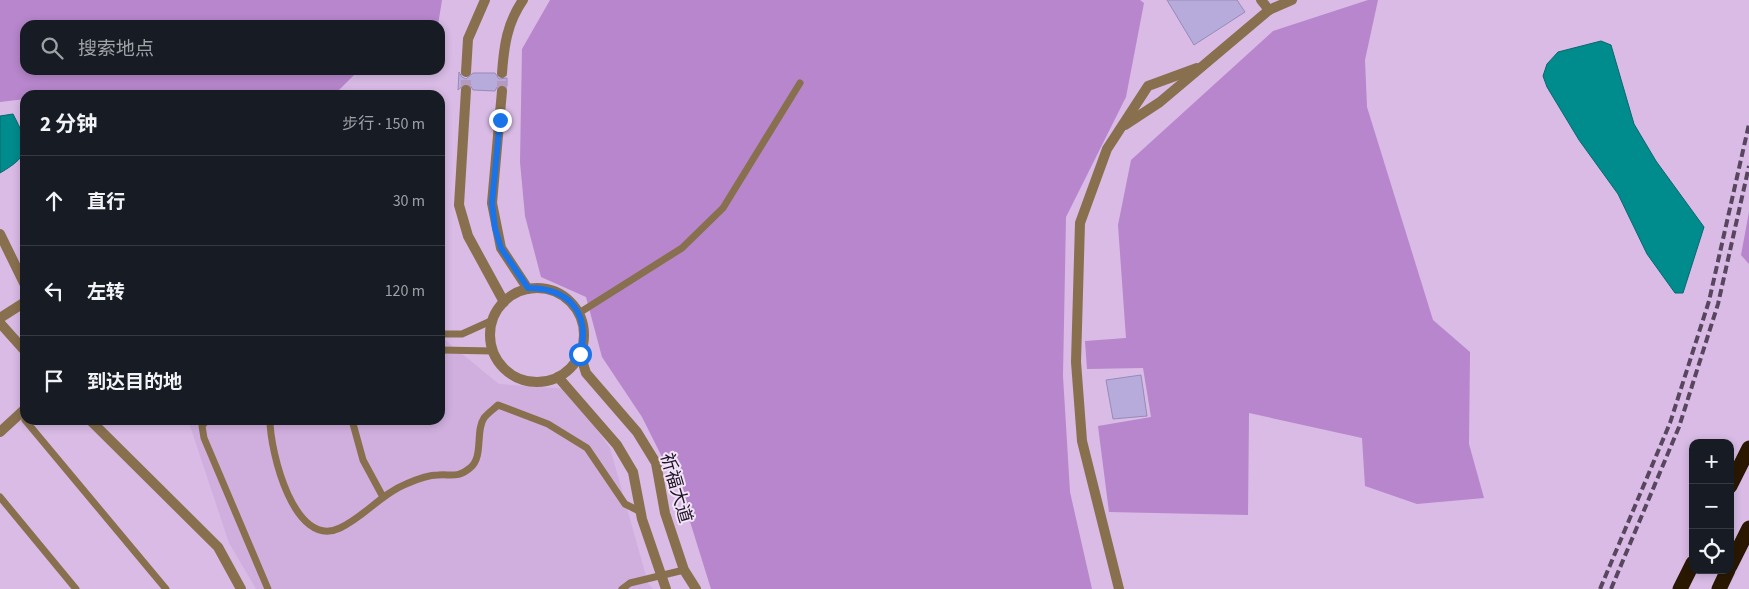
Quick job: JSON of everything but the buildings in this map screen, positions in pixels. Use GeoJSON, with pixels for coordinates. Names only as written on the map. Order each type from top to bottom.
{"type":"FeatureCollection","features":[{"type":"Feature","properties":{"kind":"highway"},"geometry":{"type":"LineString","coordinates":[[1731,484],[1749,448]]}},
{"type":"Feature","properties":{"kind":"highway"},"geometry":{"type":"LineString","coordinates":[[1734,558],[1749,528]]}},
{"type":"Feature","properties":{"kind":"highway"},"geometry":{"type":"LineString","coordinates":[[1680,589],[1689,571]]}},
{"type":"Feature","properties":{"kind":"highway"},"geometry":{"type":"LineString","coordinates":[[1719,589],[1726,574]]}},
{"type":"Feature","properties":{"kind":"street"},"geometry":{"type":"LineString","coordinates":[[466,72],[468,39],[485,0]]}},
{"type":"Feature","properties":{"kind":"street"},"geometry":{"type":"LineString","coordinates":[[502,73],[504,43],[514,13],[523,0]]}},
{"type":"Feature","properties":{"kind":"street"},"geometry":{"type":"LineString","coordinates":[[1261,0],[1270,10]]}},
{"type":"Feature","properties":{"kind":"street"},"geometry":{"type":"LineString","coordinates":[[1122,127],[1160,102],[1197,68],[1270,10],[1292,0]]}},
{"type":"Feature","properties":{"kind":"street"},"geometry":{"type":"LineString","coordinates":[[1119,589],[1082,441],[1076,362],[1080,223],[1106,149],[1148,86],[1197,68]]}},
{"type":"Feature","properties":{"kind":"street"},"geometry":{"type":"LineString","coordinates":[[466,90],[459,205],[468,236],[504,302]]}},
{"type":"Feature","properties":{"kind":"street"},"geometry":{"type":"LineString","coordinates":[[502,91],[492,203],[501,248],[528,288]]}},
{"type":"Feature","properties":{"kind":"street"},"geometry":{"type":"LineString","coordinates":[[0,234],[20,275]]}},
{"type":"Feature","properties":{"kind":"street"},"geometry":{"type":"LineString","coordinates":[[528,288],[544,288],[564,296],[579,313],[583,322],[585,338],[580,354],[571,368],[558,377],[548,380],[531,381],[516,376],[503,366],[493,352],[490,336],[493,320],[504,302],[513,294],[528,288]]}},
{"type":"Feature","properties":{"kind":"street"},"geometry":{"type":"LineString","coordinates":[[0,318],[20,305]]}},
{"type":"Feature","properties":{"kind":"street"},"geometry":{"type":"LineString","coordinates":[[0,323],[20,345]]}},
{"type":"Feature","properties":{"kind":"street","name":"祈福大道"},"geometry":{"type":"LineString","coordinates":[[580,354],[586,373],[637,432],[656,463],[665,513],[684,570],[696,589]]}},
{"type":"Feature","properties":{"kind":"street"},"geometry":{"type":"LineString","coordinates":[[558,377],[617,446],[633,472],[641,512],[660,576],[666,589]]}},
{"type":"Feature","properties":{"kind":"street"},"geometry":{"type":"LineString","coordinates":[[0,432],[20,419]]}},
{"type":"Feature","properties":{"kind":"street"},"geometry":{"type":"LineString","coordinates":[[95,425],[218,547],[241,589]]}},
{"type":"Feature","properties":{"kind":"lane"},"geometry":{"type":"LineString","coordinates":[[579,313],[682,248],[723,208],[800,83]]}},
{"type":"Feature","properties":{"kind":"lane"},"geometry":{"type":"LineString","coordinates":[[445,334],[462,334],[493,320]]}},
{"type":"Feature","properties":{"kind":"lane"},"geometry":{"type":"LineString","coordinates":[[445,350],[493,352]]}},
{"type":"Feature","properties":{"kind":"lane"},"geometry":{"type":"LineString","coordinates":[[270,425],[270,433],[279,472],[295,506],[311,528],[323,532],[339,529],[383,497],[405,484],[437,474],[458,476],[472,467],[478,449],[483,419],[498,405],[548,424],[587,448],[625,504],[641,512]]}},
{"type":"Feature","properties":{"kind":"lane"},"geometry":{"type":"LineString","coordinates":[[31,425],[166,589]]}},
{"type":"Feature","properties":{"kind":"lane"},"geometry":{"type":"LineString","coordinates":[[203,425],[204,438],[268,589]]}},
{"type":"Feature","properties":{"kind":"lane"},"geometry":{"type":"LineString","coordinates":[[355,425],[363,460],[383,497]]}},
{"type":"Feature","properties":{"kind":"lane"},"geometry":{"type":"LineString","coordinates":[[0,497],[76,589]]}},
{"type":"Feature","properties":{"kind":"lane"},"geometry":{"type":"LineString","coordinates":[[622,589],[630,582],[684,570]]}},
{"type":"Feature","properties":{"kind":"shaded area"},"geometry":{"type":"Polygon","coordinates":[[[0,0],[442,0],[439,20],[20,20],[20,75],[354,75],[339,90],[20,90],[20,100],[0,102],[0,0]]]}},
{"type":"Feature","properties":{"kind":"shaded area"},"geometry":{"type":"Polygon","coordinates":[[[550,0],[1140,0],[1144,3],[1126,97],[1066,217],[1063,376],[1070,492],[1092,589],[711,589],[683,499],[642,417],[602,357],[586,297],[541,277],[525,216],[520,162],[522,49],[550,0]]]}},
{"type":"Feature","properties":{"kind":"shaded area"},"geometry":{"type":"Polygon","coordinates":[[[1368,0],[1378,0],[1365,60],[1367,107],[1433,320],[1470,352],[1469,444],[1484,498],[1417,504],[1365,486],[1362,438],[1249,413],[1248,515],[1109,512],[1098,426],[1151,417],[1143,368],[1087,369],[1085,341],[1126,338],[1118,225],[1131,160],[1273,31],[1368,0]]]}},
{"type":"Feature","properties":{"kind":"shaded area"},"geometry":{"type":"Polygon","coordinates":[[[1601,41],[1611,45],[1634,124],[1656,161],[1704,227],[1683,293],[1675,293],[1647,254],[1618,194],[1579,140],[1547,87],[1543,76],[1547,64],[1558,52],[1601,41]]]}},
{"type":"Feature","properties":{"kind":"shaded area"},"geometry":{"type":"Polygon","coordinates":[[[13,114],[20,130],[20,158],[0,173],[0,116],[13,114]]]}},
{"type":"Feature","properties":{"kind":"shaded area"},"geometry":{"type":"Polygon","coordinates":[[[1749,212],[1749,264],[1741,255],[1749,212]]]}},
{"type":"Feature","properties":{"kind":"shaded area"},"geometry":{"type":"Polygon","coordinates":[[[445,340],[499,384],[568,389],[610,448],[648,583],[653,589],[256,589],[229,543],[190,425],[445,425],[445,340]]]}},
{"type":"Feature","properties":{"kind":"tunnel"},"geometry":{"type":"LineString","coordinates":[[466,72],[466,90]]}},
{"type":"Feature","properties":{"kind":"tunnel"},"geometry":{"type":"LineString","coordinates":[[502,73],[502,91]]}},
{"type":"Feature","properties":{"kind":"railway"},"geometry":{"type":"LineString","coordinates":[[1600,589],[1670,423],[1709,301],[1749,124]]}},
{"type":"Feature","properties":{"kind":"railway"},"geometry":{"type":"LineString","coordinates":[[1611,589],[1679,427],[1718,304],[1749,166]]}},
{"type":"Feature","properties":{"kind":"route"},"geometry":{"type":"LineString","coordinates":[[500,120],[492,203],[495,228],[501,248],[528,288],[544,288],[564,296],[576,307],[583,322],[585,338],[580,354]]}}]}
